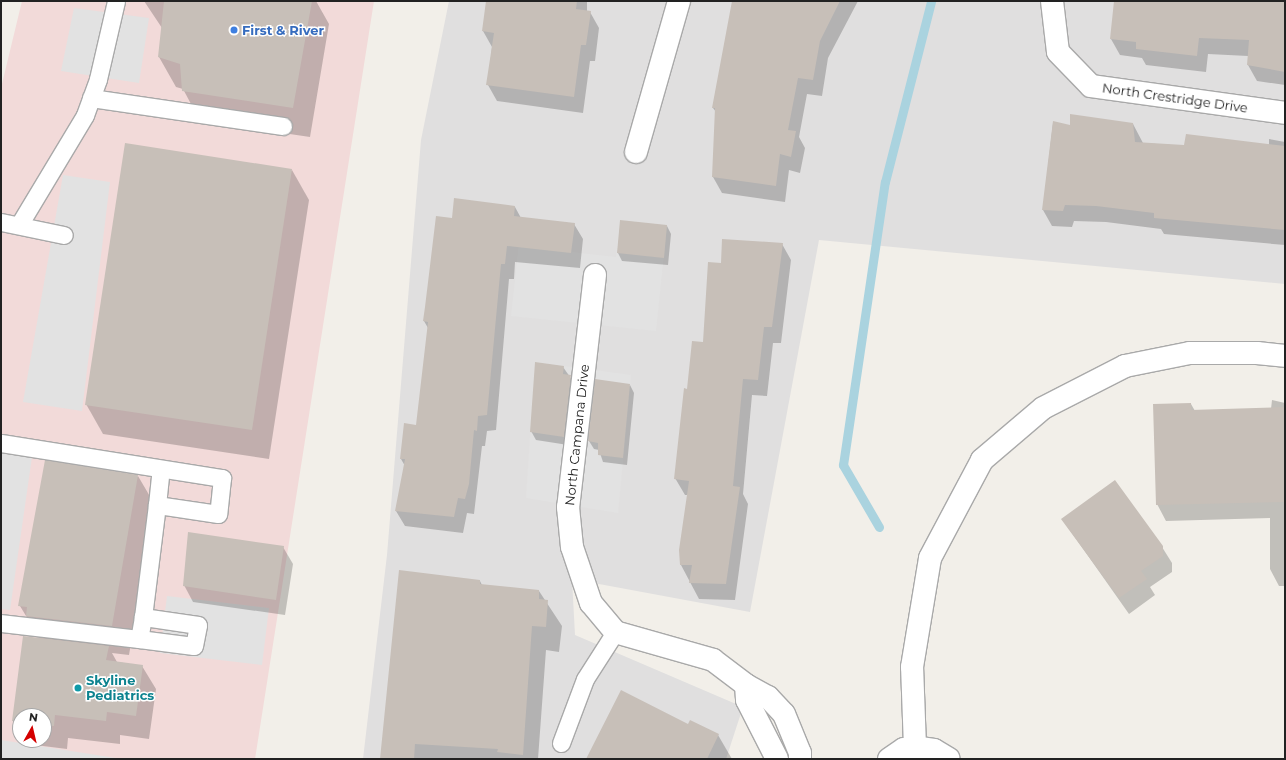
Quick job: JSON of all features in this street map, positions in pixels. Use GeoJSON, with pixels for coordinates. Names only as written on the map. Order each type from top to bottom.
{"type":"FeatureCollection","features":[{"type":"Feature","properties":{"kind":"street"},"geometry":{"type":"LineString","coordinates":[[636,152],[679,1]]}},
{"type":"Feature","properties":{"kind":"street","name":"North Crestridge Drive"},"geometry":{"type":"LineString","coordinates":[[1052,1],[1058,52],[1091,86],[1285,113]]}},
{"type":"Feature","properties":{"kind":"street","name":"North Campana Drive"},"geometry":{"type":"LineString","coordinates":[[595,275],[568,507],[572,547],[591,603],[615,632]]}},
{"type":"Feature","properties":{"kind":"street"},"geometry":{"type":"LineString","coordinates":[[915,747],[912,667],[930,558],[982,460],[1043,408],[1125,366],[1190,353],[1257,353],[1285,356]]}},
{"type":"Feature","properties":{"kind":"street"},"geometry":{"type":"LineString","coordinates":[[615,632],[713,660],[746,684],[768,696],[784,714],[800,753],[800,759]]}},
{"type":"Feature","properties":{"kind":"street"},"geometry":{"type":"LineString","coordinates":[[746,684],[748,700],[777,759]]}},
{"type":"Feature","properties":{"kind":"street"},"geometry":{"type":"LineString","coordinates":[[889,759],[904,749],[915,747],[934,750],[948,759]]}},
{"type":"Feature","properties":{"kind":"lane"},"geometry":{"type":"LineString","coordinates":[[19,225],[86,114],[116,1]]}},
{"type":"Feature","properties":{"kind":"lane"},"geometry":{"type":"LineString","coordinates":[[91,98],[283,126]]}},
{"type":"Feature","properties":{"kind":"lane"},"geometry":{"type":"LineString","coordinates":[[1,222],[64,235]]}},
{"type":"Feature","properties":{"kind":"lane"},"geometry":{"type":"LineString","coordinates":[[1,443],[222,478],[218,514],[157,505]]}},
{"type":"Feature","properties":{"kind":"lane"},"geometry":{"type":"LineString","coordinates":[[139,639],[161,469]]}},
{"type":"Feature","properties":{"kind":"lane"},"geometry":{"type":"LineString","coordinates":[[1,623],[194,646],[198,625],[142,617]]}},
{"type":"Feature","properties":{"kind":"lane"},"geometry":{"type":"LineString","coordinates":[[561,743],[585,679],[615,632]]}},
{"type":"Feature","properties":{"kind":"shaded area"},"geometry":{"type":"Polygon","coordinates":[[[22,1],[374,1],[255,759],[1,759],[1,88],[22,1]]]}},
{"type":"Feature","properties":{"kind":"shaded area"},"geometry":{"type":"Polygon","coordinates":[[[449,1],[1285,1],[1285,284],[819,240],[750,612],[572,579],[575,635],[743,707],[726,759],[363,759],[387,555],[421,140],[449,1]]]}},
{"type":"Feature","properties":{"kind":"shaded area"},"geometry":{"type":"Polygon","coordinates":[[[74,8],[149,18],[139,83],[61,71],[74,8]]]}},
{"type":"Feature","properties":{"kind":"shaded area"},"geometry":{"type":"Polygon","coordinates":[[[63,175],[110,182],[82,411],[23,402],[63,175]]]}},
{"type":"Feature","properties":{"kind":"shaded area"},"geometry":{"type":"Polygon","coordinates":[[[522,217],[575,223],[571,252],[616,257],[620,220],[667,225],[656,331],[511,316],[522,217]]]}},
{"type":"Feature","properties":{"kind":"shaded area"},"geometry":{"type":"Polygon","coordinates":[[[535,362],[631,375],[618,513],[526,498],[535,362]]]}},
{"type":"Feature","properties":{"kind":"shaded area"},"geometry":{"type":"Polygon","coordinates":[[[1,438],[34,443],[10,610],[1,609],[1,438]]]}},
{"type":"Feature","properties":{"kind":"shaded area"},"geometry":{"type":"Polygon","coordinates":[[[167,596],[269,608],[262,665],[160,653],[167,596]]]}},
{"type":"Feature","properties":{"kind":"shaded area"},"geometry":{"type":"Polygon","coordinates":[[[1,740],[12,742],[12,748],[52,748],[122,759],[1,759],[1,740]]]}},
{"type":"Feature","properties":{"kind":"building","name":"First & River"},"geometry":{"type":"Polygon","coordinates":[[[164,1],[312,1],[293,108],[182,91],[180,64],[158,57],[164,1]]]}},
{"type":"Feature","properties":{"kind":"building"},"geometry":{"type":"Polygon","coordinates":[[[486,1],[577,1],[576,9],[591,11],[586,45],[581,45],[574,97],[486,85],[494,33],[482,31],[486,1]]]}},
{"type":"Feature","properties":{"kind":"building"},"geometry":{"type":"Polygon","coordinates":[[[732,1],[840,1],[820,41],[813,80],[798,78],[788,130],[796,131],[791,157],[780,154],[776,186],[712,177],[715,108],[712,108],[732,1]]]}},
{"type":"Feature","properties":{"kind":"building"},"geometry":{"type":"Polygon","coordinates":[[[1114,1],[1285,1],[1285,72],[1247,65],[1249,40],[1199,38],[1197,56],[1136,49],[1136,42],[1110,39],[1114,1]]]}},
{"type":"Feature","properties":{"kind":"building"},"geometry":{"type":"Polygon","coordinates":[[[1070,114],[1133,123],[1135,142],[1184,145],[1186,134],[1285,146],[1285,230],[1154,218],[1154,213],[1096,206],[1065,205],[1063,211],[1042,210],[1053,121],[1070,125],[1070,114]]]}},
{"type":"Feature","properties":{"kind":"building"},"geometry":{"type":"Polygon","coordinates":[[[125,143],[292,169],[252,430],[85,405],[125,143]]]}},
{"type":"Feature","properties":{"kind":"building"},"geometry":{"type":"Polygon","coordinates":[[[454,198],[515,206],[514,216],[575,223],[571,253],[507,246],[505,264],[501,264],[487,415],[478,416],[477,431],[474,430],[469,484],[465,499],[458,498],[454,517],[395,511],[405,459],[400,459],[404,423],[416,425],[428,322],[423,321],[436,216],[452,218],[454,198]]]}},
{"type":"Feature","properties":{"kind":"building"},"geometry":{"type":"Polygon","coordinates":[[[620,220],[667,225],[664,258],[617,253],[620,220]]]}},
{"type":"Feature","properties":{"kind":"building"},"geometry":{"type":"Polygon","coordinates":[[[722,239],[783,243],[772,327],[764,327],[758,380],[743,379],[733,486],[740,487],[726,584],[689,583],[692,565],[680,565],[679,550],[689,481],[674,479],[684,388],[687,389],[692,341],[703,342],[708,262],[721,263],[722,239]]]}},
{"type":"Feature","properties":{"kind":"building"},"geometry":{"type":"Polygon","coordinates":[[[535,362],[564,366],[563,374],[571,375],[564,437],[530,432],[535,362]]]}},
{"type":"Feature","properties":{"kind":"building"},"geometry":{"type":"Polygon","coordinates":[[[595,379],[630,384],[623,458],[598,455],[598,443],[588,441],[595,379]]]}},
{"type":"Feature","properties":{"kind":"building"},"geometry":{"type":"Polygon","coordinates":[[[1191,403],[1191,410],[1285,407],[1285,502],[1156,505],[1153,404],[1191,403]]]}},
{"type":"Feature","properties":{"kind":"building"},"geometry":{"type":"Polygon","coordinates":[[[45,460],[138,475],[112,626],[26,616],[27,607],[18,606],[45,460]]]}},
{"type":"Feature","properties":{"kind":"building"},"geometry":{"type":"Polygon","coordinates":[[[1115,480],[1163,546],[1163,556],[1141,571],[1147,579],[1119,598],[1061,519],[1115,480]]]}},
{"type":"Feature","properties":{"kind":"building"},"geometry":{"type":"Polygon","coordinates":[[[188,532],[284,546],[276,600],[183,586],[188,532]]]}},
{"type":"Feature","properties":{"kind":"building"},"geometry":{"type":"Polygon","coordinates":[[[399,570],[480,580],[480,584],[539,590],[539,599],[548,600],[546,627],[532,626],[523,755],[497,752],[498,749],[415,744],[414,759],[380,759],[399,570]]]}},
{"type":"Feature","properties":{"kind":"building","name":"Skyline Pediatrics"},"geometry":{"type":"Polygon","coordinates":[[[23,636],[109,646],[106,660],[143,665],[136,716],[107,712],[106,721],[55,715],[54,726],[52,726],[52,708],[14,708],[23,636]]]}},
{"type":"Feature","properties":{"kind":"building"},"geometry":{"type":"Polygon","coordinates":[[[621,690],[688,724],[690,720],[719,734],[707,759],[586,759],[621,690]]]}},
{"type":"Feature","properties":{"kind":"waterway"},"geometry":{"type":"LineString","coordinates":[[879,527],[843,465],[885,182],[931,1]]}},
{"type":"Feature","properties":{"kind":"place","name":"First & River"},"geometry":{"type":"Point","coordinates":[234,30]}},
{"type":"Feature","properties":{"kind":"place","name":"Skyline Pediatrics"},"geometry":{"type":"Point","coordinates":[78,688]}}]}
